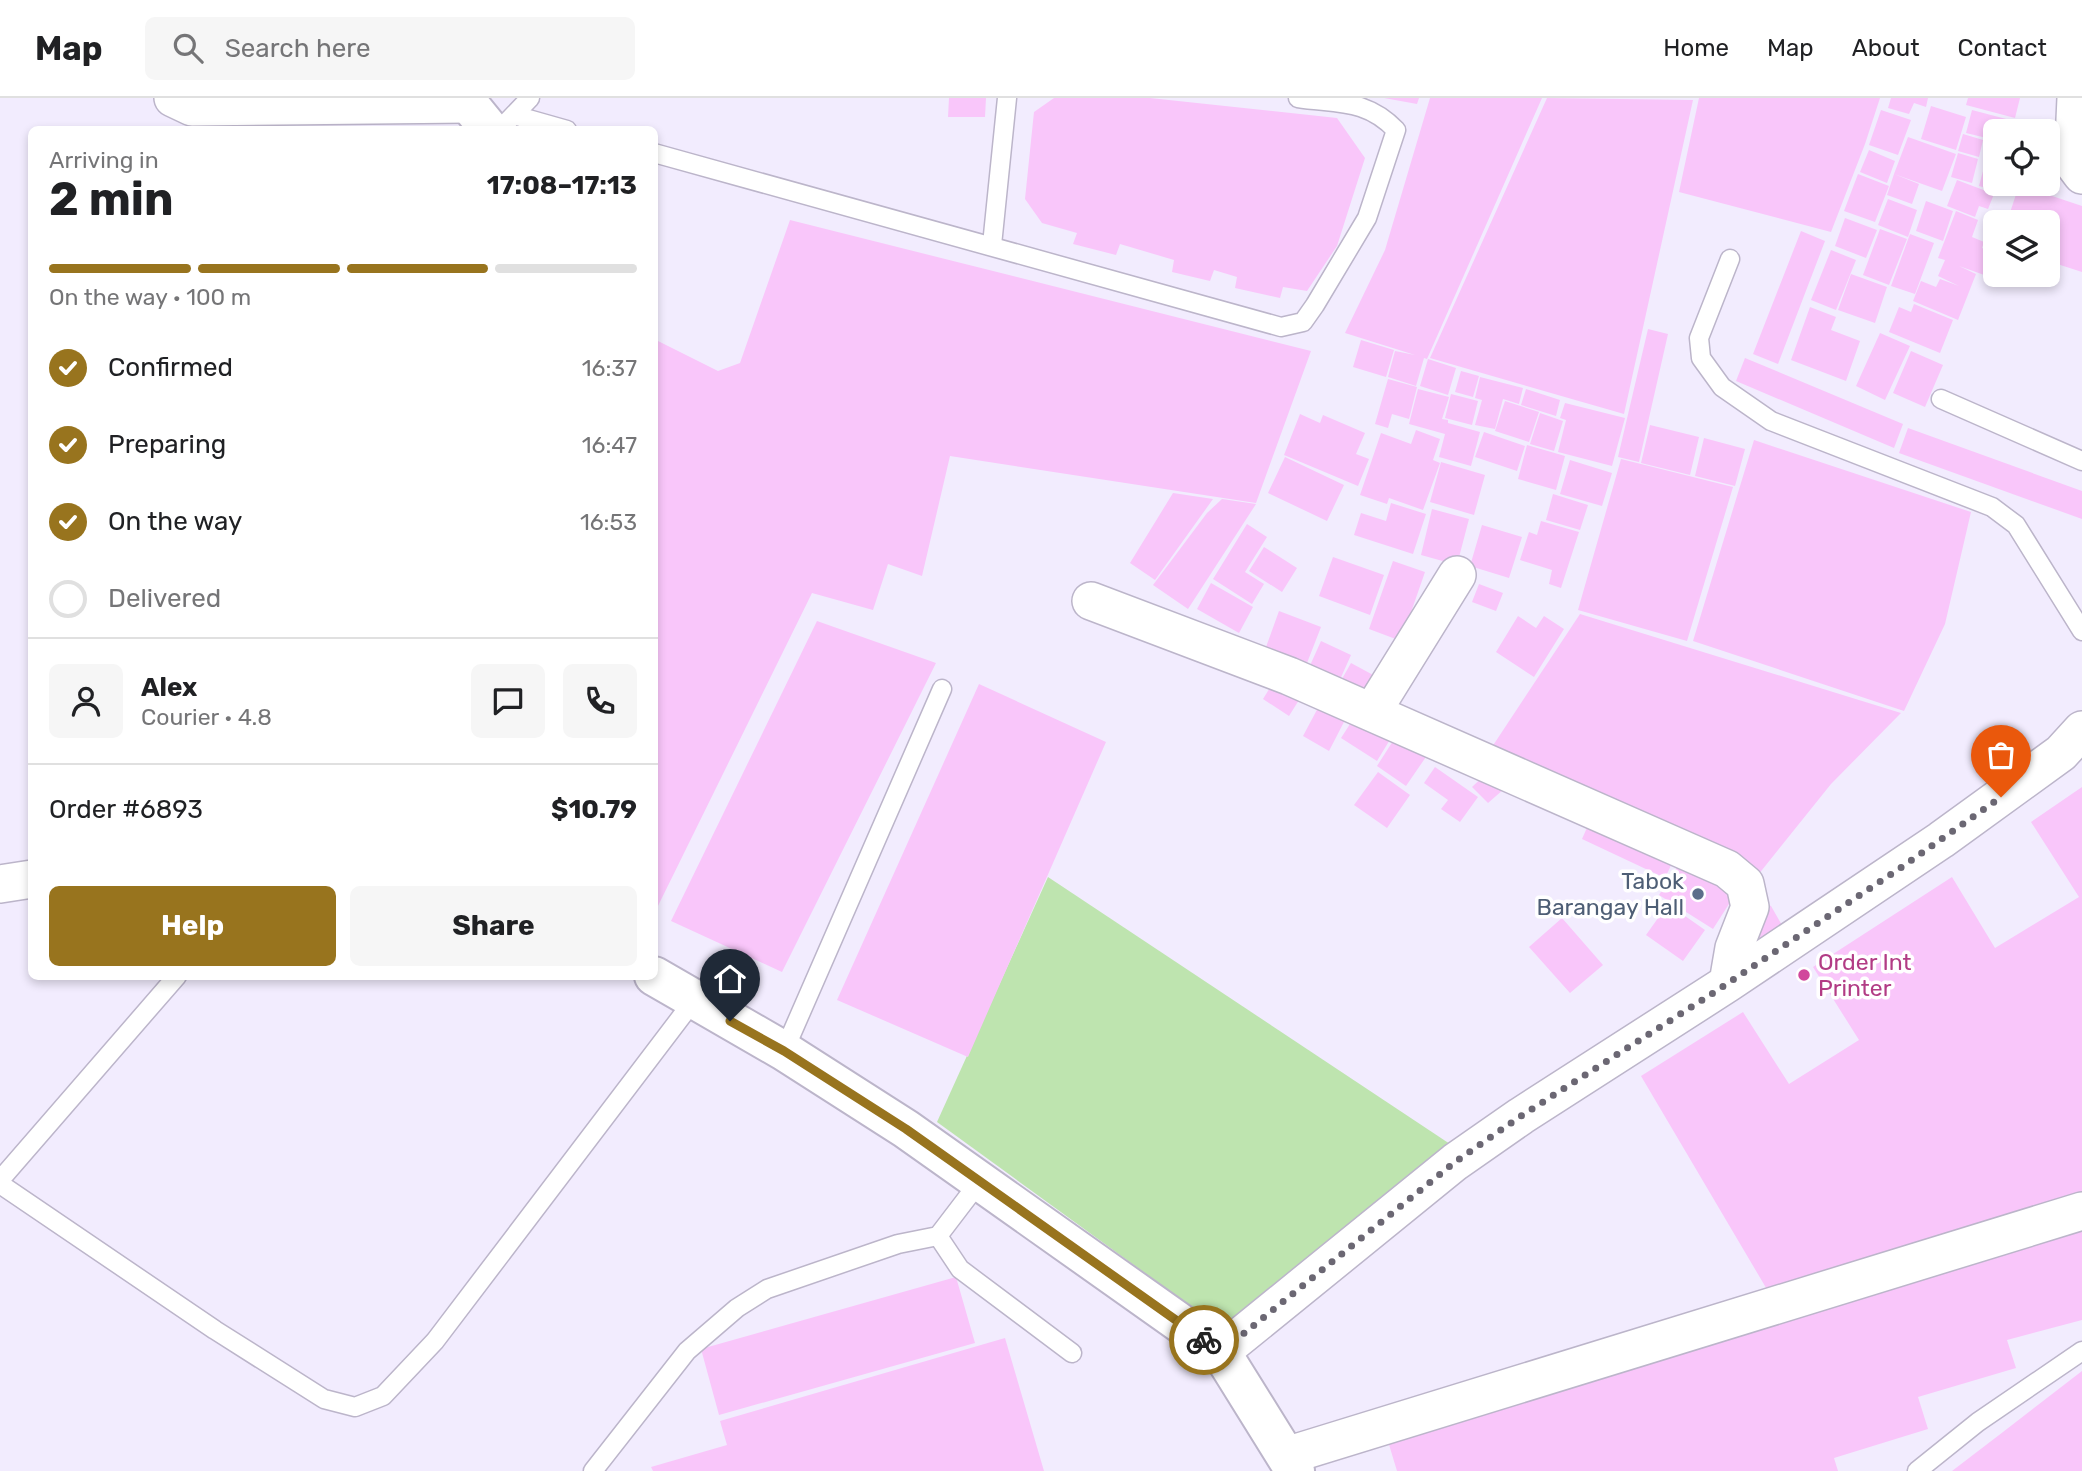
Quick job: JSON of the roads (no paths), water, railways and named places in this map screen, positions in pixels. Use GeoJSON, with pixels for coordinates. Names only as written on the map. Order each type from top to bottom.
{"type":"FeatureCollection","features":[{"type":"Feature","properties":{"kind":"street"},"geometry":{"type":"LineString","coordinates":[[173,98],[192,107],[484,112]]}},
{"type":"Feature","properties":{"kind":"street"},"geometry":{"type":"LineString","coordinates":[[2076,98],[2073,163],[2082,175]]}},
{"type":"Feature","properties":{"kind":"street"},"geometry":{"type":"LineString","coordinates":[[1372,712],[1458,575]]}},
{"type":"Feature","properties":{"kind":"street"},"geometry":{"type":"LineString","coordinates":[[1091,601],[1289,676],[1727,869],[1745,884],[1750,907],[1734,948],[1728,983]]}},
{"type":"Feature","properties":{"kind":"street"},"geometry":{"type":"LineString","coordinates":[[1221,1352],[1455,1162],[1941,840],[2061,753],[2082,730]]}},
{"type":"Feature","properties":{"kind":"street"},"geometry":{"type":"LineString","coordinates":[[0,884],[28,880]]}},
{"type":"Feature","properties":{"kind":"street"},"geometry":{"type":"LineString","coordinates":[[658,978],[784,1051],[906,1129],[1221,1352],[1290,1464],[2082,1211]]}},
{"type":"Feature","properties":{"kind":"lane"},"geometry":{"type":"LineString","coordinates":[[484,112],[530,98]]}},
{"type":"Feature","properties":{"kind":"lane"},"geometry":{"type":"LineString","coordinates":[[992,245],[1007,98]]}},
{"type":"Feature","properties":{"kind":"lane"},"geometry":{"type":"LineString","coordinates":[[658,154],[1281,327],[1303,322],[1367,218],[1396,131],[1383,117],[1367,107],[1298,98]]}},
{"type":"Feature","properties":{"kind":"lane"},"geometry":{"type":"LineString","coordinates":[[484,112],[496,126]]}},
{"type":"Feature","properties":{"kind":"lane"},"geometry":{"type":"LineString","coordinates":[[484,112],[548,126]]}},
{"type":"Feature","properties":{"kind":"lane"},"geometry":{"type":"LineString","coordinates":[[1730,259],[1699,338],[1701,358],[1722,387],[1771,421],[1992,507],[2016,525],[2082,631]]}},
{"type":"Feature","properties":{"kind":"lane"},"geometry":{"type":"LineString","coordinates":[[1941,399],[2082,461]]}},
{"type":"Feature","properties":{"kind":"lane"},"geometry":{"type":"LineString","coordinates":[[784,1051],[942,689]]}},
{"type":"Feature","properties":{"kind":"lane"},"geometry":{"type":"LineString","coordinates":[[174,980],[0,1182],[215,1331],[324,1399],[355,1407],[383,1396],[435,1341],[694,1000]]}},
{"type":"Feature","properties":{"kind":"lane"},"geometry":{"type":"LineString","coordinates":[[593,1471],[687,1351],[737,1308],[767,1289],[898,1244],[938,1236],[980,1181]]}},
{"type":"Feature","properties":{"kind":"lane"},"geometry":{"type":"LineString","coordinates":[[938,1236],[960,1269],[1072,1353]]}},
{"type":"Feature","properties":{"kind":"lane"},"geometry":{"type":"LineString","coordinates":[[1917,1471],[1978,1422],[2082,1351]]}},
{"type":"Feature","properties":{"kind":"place","name":"Tabok Barangay Hall"},"geometry":{"type":"Point","coordinates":[1698,894]}},
{"type":"Feature","properties":{"kind":"place","name":"Order Int Printer"},"geometry":{"type":"Point","coordinates":[1804,975]}}]}
